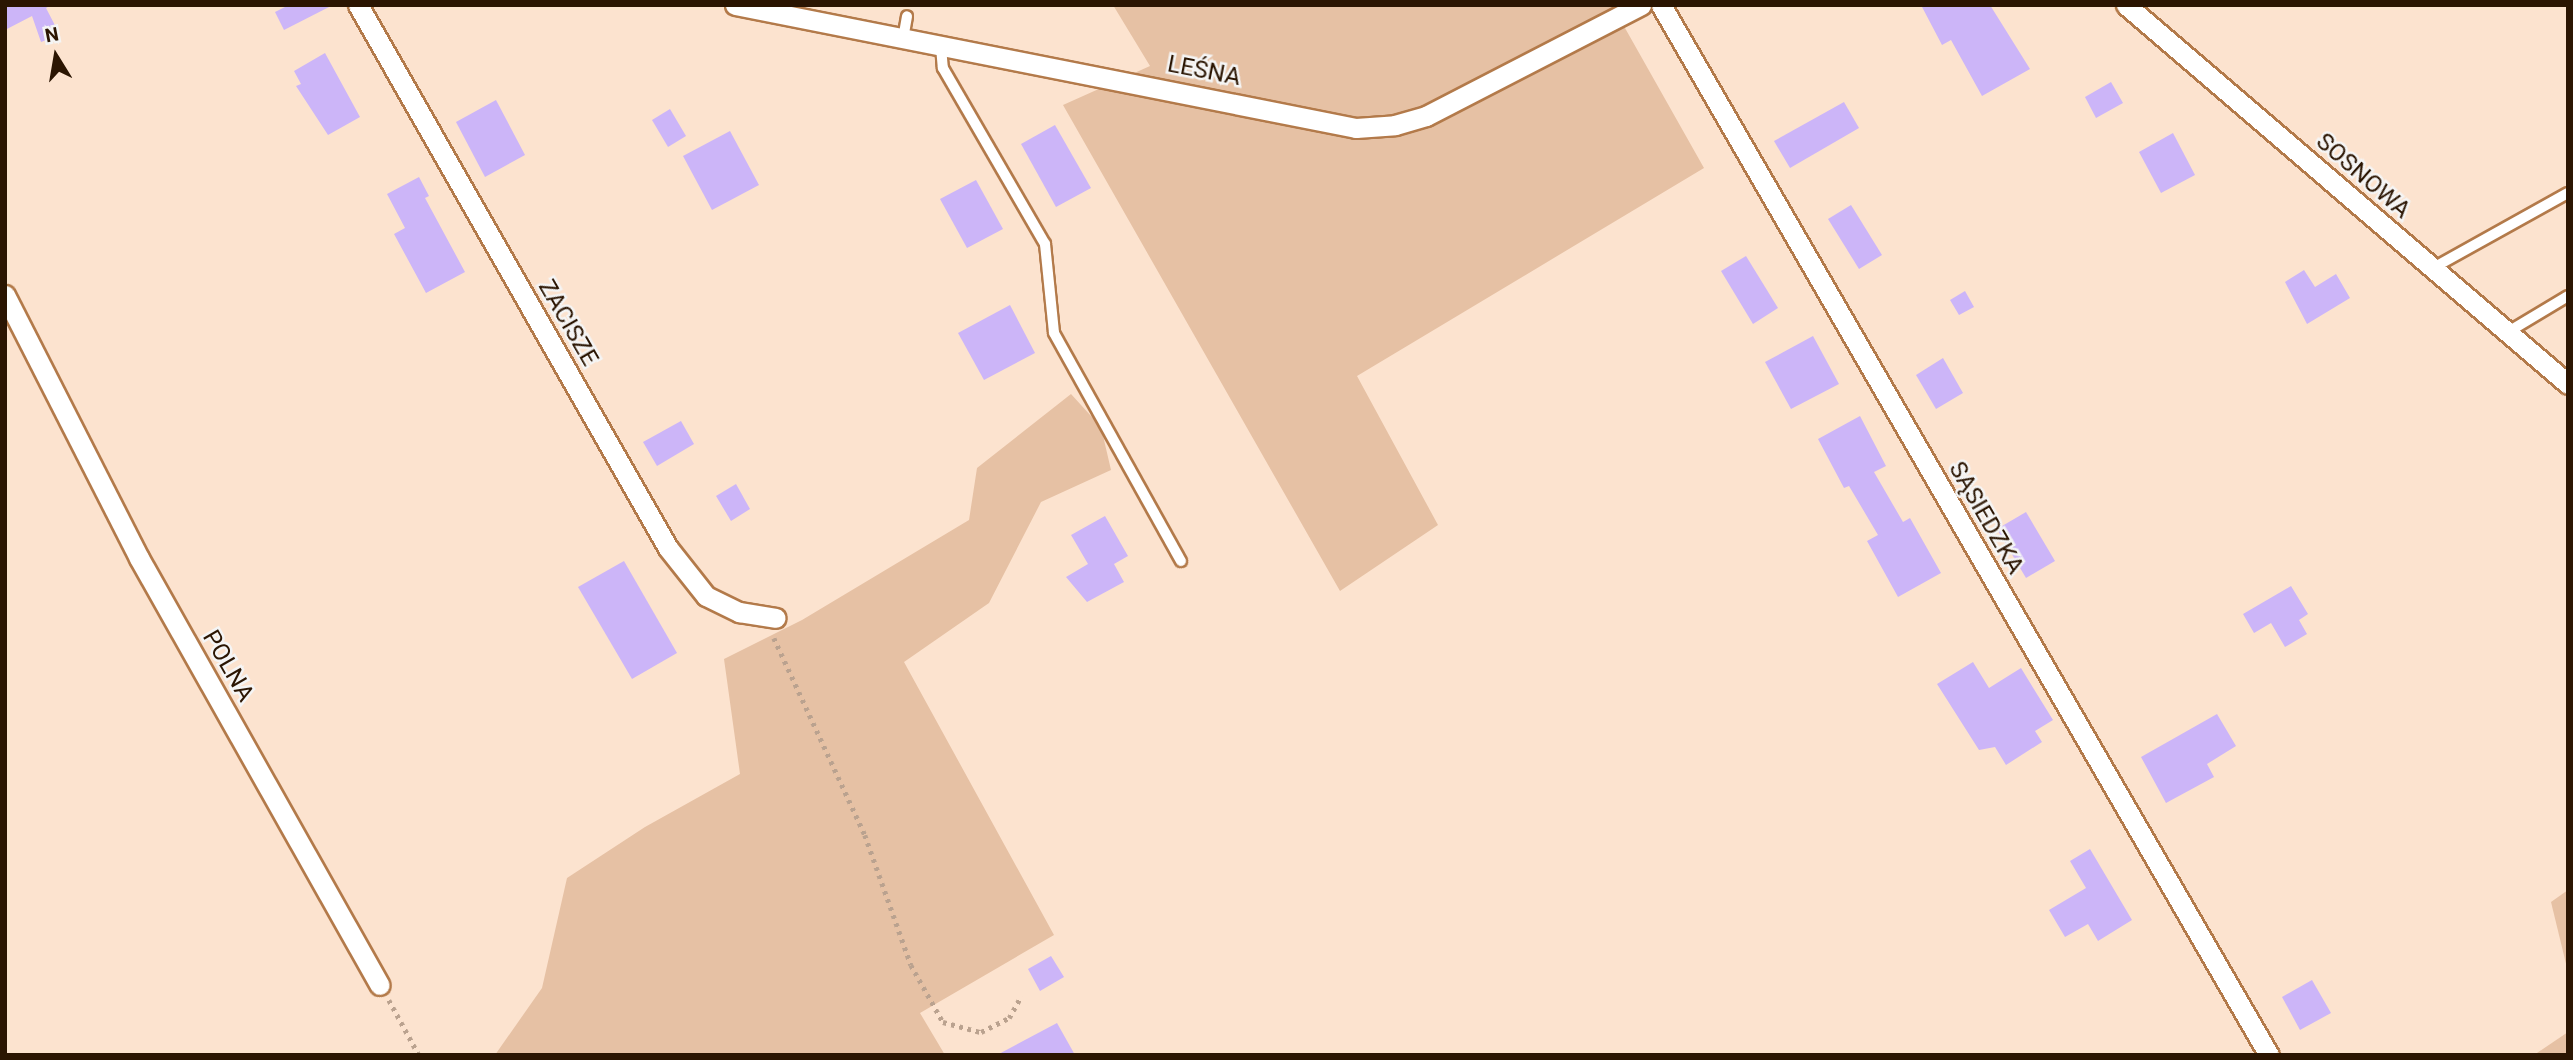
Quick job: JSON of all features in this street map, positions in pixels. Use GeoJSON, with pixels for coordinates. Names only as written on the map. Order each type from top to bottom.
{"type":"FeatureCollection","features":[{"type":"Feature","properties":{"kind":"street","name":"ZACISZE"},"geometry":{"type":"LineString","coordinates":[[358,5],[668,548],[706,596],[739,612],[769,617]]}},
{"type":"Feature","properties":{"kind":"street","name":"LEŚNA"},"geometry":{"type":"LineString","coordinates":[[735,5],[1356,128],[1395,125],[1426,116],[1642,5]]}},
{"type":"Feature","properties":{"kind":"street","name":"SĄSIEDZKA"},"geometry":{"type":"LineString","coordinates":[[1661,5],[2269,1055]]}},
{"type":"Feature","properties":{"kind":"street","name":"SOSNOWA"},"geometry":{"type":"LineString","coordinates":[[2126,5],[2568,384]]}},
{"type":"Feature","properties":{"kind":"street","name":"POLNA"},"geometry":{"type":"LineString","coordinates":[[5,295],[139,558],[380,985]]}},
{"type":"Feature","properties":{"kind":"lane"},"geometry":{"type":"LineString","coordinates":[[904,39],[907,16]]}},
{"type":"Feature","properties":{"kind":"lane"},"geometry":{"type":"LineString","coordinates":[[941,47],[943,68],[1045,244],[1054,333],[1181,561]]}},
{"type":"Feature","properties":{"kind":"lane"},"geometry":{"type":"LineString","coordinates":[[2433,268],[2568,192]]}},
{"type":"Feature","properties":{"kind":"lane"},"geometry":{"type":"LineString","coordinates":[[2508,332],[2568,296]]}},
{"type":"Feature","properties":{"kind":"path"},"geometry":{"type":"LineString","coordinates":[[769,617],[865,835],[911,965],[943,1023],[981,1032],[1009,1018],[1021,996]]}},
{"type":"Feature","properties":{"kind":"path"},"geometry":{"type":"LineString","coordinates":[[380,985],[419,1055]]}},
{"type":"Feature","properties":{"kind":"shaded area"},"geometry":{"type":"Polygon","coordinates":[[[1113,5],[1612,5],[1704,168],[1357,376],[1438,525],[1340,591],[1063,105],[1150,66],[1113,5]]]}},
{"type":"Feature","properties":{"kind":"shaded area"},"geometry":{"type":"Polygon","coordinates":[[[1071,394],[1101,427],[1111,470],[1041,502],[989,603],[904,662],[1054,935],[920,1013],[945,1055],[495,1055],[542,988],[567,878],[645,827],[740,774],[724,659],[802,620],[969,520],[977,468],[1071,394]]]}},
{"type":"Feature","properties":{"kind":"shaded area"},"geometry":{"type":"Polygon","coordinates":[[[2568,890],[2568,972],[2551,902],[2568,890]]]}},
{"type":"Feature","properties":{"kind":"shaded area"},"geometry":{"type":"Polygon","coordinates":[[[2568,1032],[2568,1055],[2534,1055],[2568,1032]]]}},
{"type":"Feature","properties":{"kind":"building"},"geometry":{"type":"Polygon","coordinates":[[[5,5],[51,5],[46,8],[60,35],[41,42],[32,16],[5,30],[5,5]]]}},
{"type":"Feature","properties":{"kind":"building"},"geometry":{"type":"Polygon","coordinates":[[[289,5],[333,5],[284,30],[275,12],[289,5]]]}},
{"type":"Feature","properties":{"kind":"building"},"geometry":{"type":"Polygon","coordinates":[[[1921,5],[1990,5],[2030,69],[1982,96],[1951,40],[1942,45],[1921,5]]]}},
{"type":"Feature","properties":{"kind":"building"},"geometry":{"type":"Polygon","coordinates":[[[325,53],[360,117],[328,135],[296,86],[301,84],[294,71],[325,53]]]}},
{"type":"Feature","properties":{"kind":"building"},"geometry":{"type":"Polygon","coordinates":[[[2111,82],[2123,103],[2096,118],[2085,97],[2111,82]]]}},
{"type":"Feature","properties":{"kind":"building"},"geometry":{"type":"Polygon","coordinates":[[[496,100],[525,155],[485,177],[456,122],[496,100]]]}},
{"type":"Feature","properties":{"kind":"building"},"geometry":{"type":"Polygon","coordinates":[[[1844,102],[1859,128],[1790,168],[1774,141],[1844,102]]]}},
{"type":"Feature","properties":{"kind":"building"},"geometry":{"type":"Polygon","coordinates":[[[670,109],[686,136],[668,147],[652,120],[670,109]]]}},
{"type":"Feature","properties":{"kind":"building"},"geometry":{"type":"Polygon","coordinates":[[[1055,125],[1091,188],[1056,207],[1021,144],[1055,125]]]}},
{"type":"Feature","properties":{"kind":"building"},"geometry":{"type":"Polygon","coordinates":[[[730,131],[759,185],[712,210],[683,156],[730,131]]]}},
{"type":"Feature","properties":{"kind":"building"},"geometry":{"type":"Polygon","coordinates":[[[2173,133],[2195,175],[2161,193],[2139,152],[2173,133]]]}},
{"type":"Feature","properties":{"kind":"building"},"geometry":{"type":"Polygon","coordinates":[[[419,177],[429,196],[425,198],[465,272],[426,293],[394,234],[405,228],[387,194],[419,177]]]}},
{"type":"Feature","properties":{"kind":"building"},"geometry":{"type":"Polygon","coordinates":[[[976,180],[1003,229],[967,248],[940,199],[976,180]]]}},
{"type":"Feature","properties":{"kind":"building"},"geometry":{"type":"Polygon","coordinates":[[[1851,205],[1882,255],[1859,269],[1828,219],[1851,205]]]}},
{"type":"Feature","properties":{"kind":"building"},"geometry":{"type":"Polygon","coordinates":[[[1746,256],[1778,308],[1753,324],[1721,271],[1746,256]]]}},
{"type":"Feature","properties":{"kind":"building"},"geometry":{"type":"Polygon","coordinates":[[[2304,270],[2315,287],[2336,274],[2350,298],[2307,324],[2285,282],[2304,270]]]}},
{"type":"Feature","properties":{"kind":"building"},"geometry":{"type":"Polygon","coordinates":[[[1965,291],[1974,307],[1959,315],[1950,300],[1965,291]]]}},
{"type":"Feature","properties":{"kind":"building"},"geometry":{"type":"Polygon","coordinates":[[[1010,305],[1035,353],[984,380],[958,333],[1010,305]]]}},
{"type":"Feature","properties":{"kind":"building"},"geometry":{"type":"Polygon","coordinates":[[[1813,336],[1839,384],[1791,409],[1765,362],[1813,336]]]}},
{"type":"Feature","properties":{"kind":"building"},"geometry":{"type":"Polygon","coordinates":[[[1943,358],[1963,393],[1936,409],[1916,375],[1943,358]]]}},
{"type":"Feature","properties":{"kind":"building"},"geometry":{"type":"Polygon","coordinates":[[[1860,416],[1886,466],[1874,472],[1903,522],[1910,518],[1941,573],[1898,597],[1867,541],[1878,535],[1849,486],[1844,488],[1818,439],[1860,416]]]}},
{"type":"Feature","properties":{"kind":"building"},"geometry":{"type":"Polygon","coordinates":[[[681,421],[694,444],[657,466],[643,442],[681,421]]]}},
{"type":"Feature","properties":{"kind":"building"},"geometry":{"type":"Polygon","coordinates":[[[736,484],[750,509],[731,521],[716,496],[736,484]]]}},
{"type":"Feature","properties":{"kind":"building"},"geometry":{"type":"Polygon","coordinates":[[[2026,512],[2055,561],[2026,578],[1997,529],[2026,512]]]}},
{"type":"Feature","properties":{"kind":"building"},"geometry":{"type":"Polygon","coordinates":[[[1105,516],[1128,556],[1114,564],[1124,582],[1087,602],[1066,577],[1088,564],[1071,535],[1105,516]]]}},
{"type":"Feature","properties":{"kind":"building"},"geometry":{"type":"Polygon","coordinates":[[[624,561],[677,653],[632,679],[578,587],[624,561]]]}},
{"type":"Feature","properties":{"kind":"building"},"geometry":{"type":"Polygon","coordinates":[[[2291,586],[2308,614],[2299,620],[2307,634],[2285,647],[2271,623],[2254,633],[2243,614],[2291,586]]]}},
{"type":"Feature","properties":{"kind":"building"},"geometry":{"type":"Polygon","coordinates":[[[1973,662],[1989,688],[2021,668],[2053,720],[2035,731],[2042,742],[2006,765],[1995,747],[1979,750],[1937,684],[1973,662]]]}},
{"type":"Feature","properties":{"kind":"building"},"geometry":{"type":"Polygon","coordinates":[[[2217,714],[2236,746],[2207,764],[2214,777],[2166,803],[2141,757],[2217,714]]]}},
{"type":"Feature","properties":{"kind":"building"},"geometry":{"type":"Polygon","coordinates":[[[2090,849],[2132,920],[2098,941],[2088,924],[2065,937],[2049,910],[2086,888],[2070,861],[2090,849]]]}},
{"type":"Feature","properties":{"kind":"building"},"geometry":{"type":"Polygon","coordinates":[[[1051,956],[1064,977],[1040,991],[1028,969],[1051,956]]]}},
{"type":"Feature","properties":{"kind":"building"},"geometry":{"type":"Polygon","coordinates":[[[2312,980],[2331,1013],[2300,1030],[2282,997],[2312,980]]]}},
{"type":"Feature","properties":{"kind":"building"},"geometry":{"type":"Polygon","coordinates":[[[1057,1023],[1075,1055],[997,1055],[1057,1023]]]}}]}
